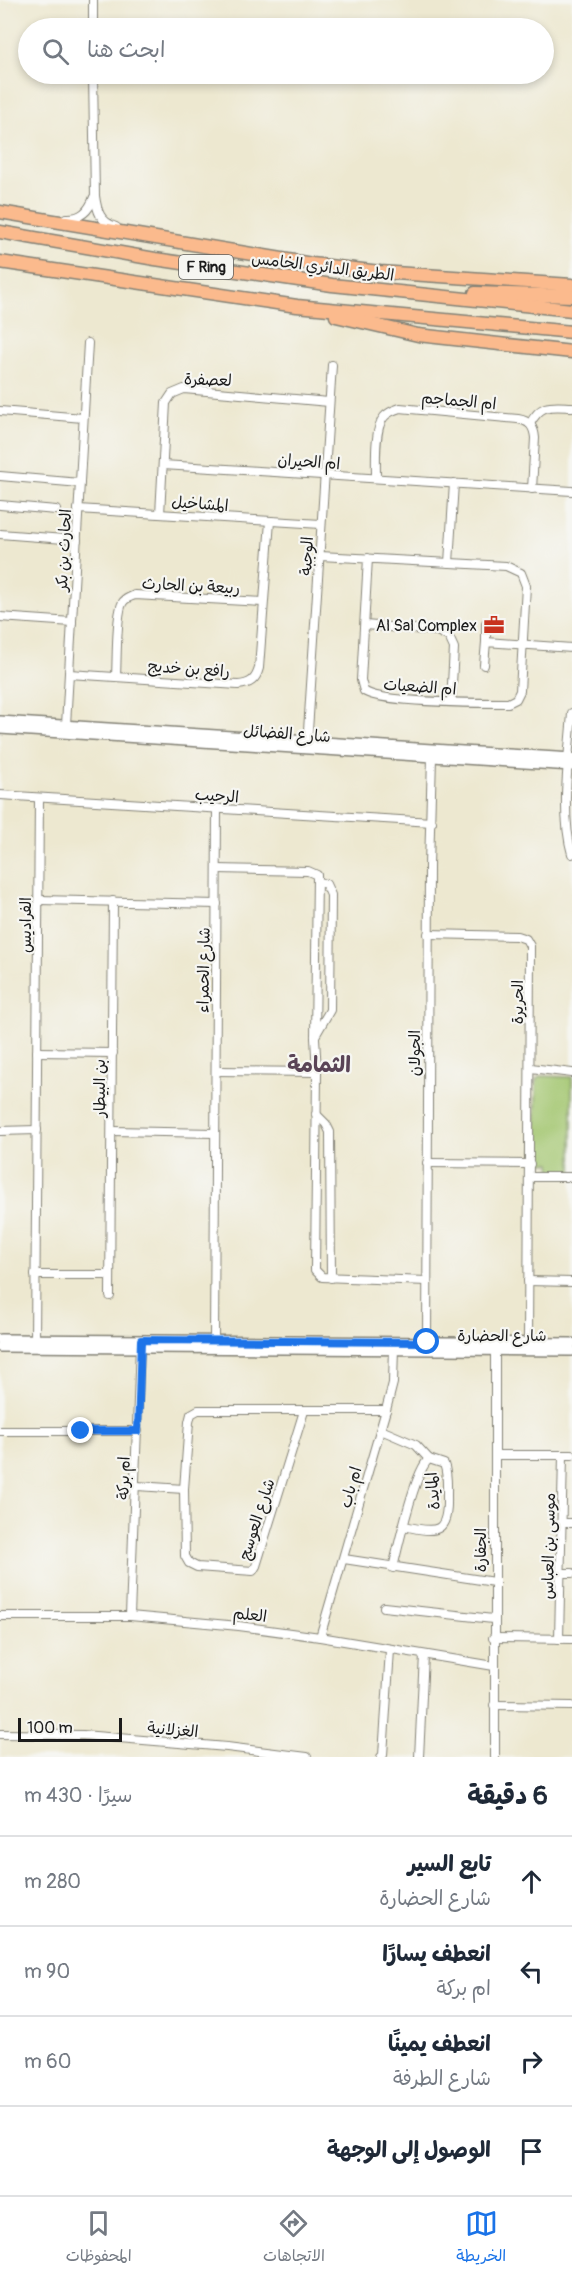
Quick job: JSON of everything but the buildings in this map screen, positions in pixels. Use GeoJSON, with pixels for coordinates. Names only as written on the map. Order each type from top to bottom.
{"type":"FeatureCollection","features":[{"type":"Feature","properties":{"kind":"highway"},"geometry":{"type":"LineString","coordinates":[[0,210],[272,259],[380,272],[572,285]]}},
{"type":"Feature","properties":{"kind":"highway","name":"الطريق الدائري الخامس"},"geometry":{"type":"LineString","coordinates":[[0,232],[155,260],[332,285],[572,310]]}},
{"type":"Feature","properties":{"kind":"highway","name":"F Ring"},"geometry":{"type":"LineString","coordinates":[[0,262],[297,306],[572,332]]}},
{"type":"Feature","properties":{"kind":"highway"},"geometry":{"type":"LineString","coordinates":[[414,294],[498,293],[572,296]]}},
{"type":"Feature","properties":{"kind":"highway"},"geometry":{"type":"LineString","coordinates":[[297,306],[418,335],[572,352]]}},
{"type":"Feature","properties":{"kind":"street"},"geometry":{"type":"LineString","coordinates":[[93,0],[93,18]]}},
{"type":"Feature","properties":{"kind":"street"},"geometry":{"type":"LineString","coordinates":[[93,84],[94,196],[99,215],[109,224],[154,234],[171,242]]}},
{"type":"Feature","properties":{"kind":"street"},"geometry":{"type":"LineString","coordinates":[[0,210],[72,219],[88,210],[94,196]]}},
{"type":"Feature","properties":{"kind":"street","name":"الحارث بن بكر"},"geometry":{"type":"LineString","coordinates":[[66,725],[88,343]]}},
{"type":"Feature","properties":{"kind":"street","name":"الوجبة"},"geometry":{"type":"LineString","coordinates":[[307,745],[332,365]]}},
{"type":"Feature","properties":{"kind":"street","name":"لعصفرة"},"geometry":{"type":"LineString","coordinates":[[160,514],[166,403],[169,397],[177,391],[184,389],[329,402]]}},
{"type":"Feature","properties":{"kind":"street"},"geometry":{"type":"LineString","coordinates":[[532,489],[535,438],[530,423],[542,408],[572,407]]}},
{"type":"Feature","properties":{"kind":"street","name":"ام الجماجم"},"geometry":{"type":"LineString","coordinates":[[376,478],[378,429],[382,418],[389,412],[400,408],[518,419],[530,423]]}},
{"type":"Feature","properties":{"kind":"street"},"geometry":{"type":"LineString","coordinates":[[0,411],[83,418]]}},
{"type":"Feature","properties":{"kind":"street","name":"ام الحيران"},"geometry":{"type":"LineString","coordinates":[[163,465],[572,491]]}},
{"type":"Feature","properties":{"kind":"street"},"geometry":{"type":"LineString","coordinates":[[0,476],[80,483]]}},
{"type":"Feature","properties":{"kind":"street"},"geometry":{"type":"LineString","coordinates":[[449,563],[454,483]]}},
{"type":"Feature","properties":{"kind":"street"},"geometry":{"type":"LineString","coordinates":[[0,505],[56,510]]}},
{"type":"Feature","properties":{"kind":"street","name":"المشاخيل"},"geometry":{"type":"LineString","coordinates":[[78,508],[321,524]]}},
{"type":"Feature","properties":{"kind":"street","name":"رافع بن خديج"},"geometry":{"type":"LineString","coordinates":[[69,674],[247,684],[254,680],[259,668],[270,521]]}},
{"type":"Feature","properties":{"kind":"street"},"geometry":{"type":"LineString","coordinates":[[0,534],[77,540]]}},
{"type":"Feature","properties":{"kind":"street","name":"ام الضعيات"},"geometry":{"type":"LineString","coordinates":[[320,556],[368,558],[506,566],[520,573],[526,586],[523,645],[519,692],[513,702],[451,702],[377,697],[370,696],[364,691],[361,680],[368,558]]}},
{"type":"Feature","properties":{"kind":"street","name":"ربيعة بن الحارث"},"geometry":{"type":"LineString","coordinates":[[116,676],[120,611],[124,600],[128,597],[135,595],[263,602]]}},
{"type":"Feature","properties":{"kind":"street"},"geometry":{"type":"LineString","coordinates":[[0,617],[72,622]]}},
{"type":"Feature","properties":{"kind":"street"},"geometry":{"type":"LineString","coordinates":[[484,664],[486,622]]}},
{"type":"Feature","properties":{"kind":"street"},"geometry":{"type":"LineString","coordinates":[[365,625],[437,631],[449,637],[454,648],[451,702]]}},
{"type":"Feature","properties":{"kind":"street"},"geometry":{"type":"LineString","coordinates":[[486,642],[572,648]]}},
{"type":"Feature","properties":{"kind":"street"},"geometry":{"type":"LineString","coordinates":[[572,713],[567,824],[572,854]]}},
{"type":"Feature","properties":{"kind":"street"},"geometry":{"type":"LineString","coordinates":[[0,721],[307,745],[466,750],[571,762]]}},
{"type":"Feature","properties":{"kind":"street"},"geometry":{"type":"LineString","coordinates":[[34,731],[43,728],[61,729],[66,725]]}},
{"type":"Feature","properties":{"kind":"street","name":"شارع الفضائل"},"geometry":{"type":"LineString","coordinates":[[0,729],[307,745],[522,763],[527,759],[571,762]]}},
{"type":"Feature","properties":{"kind":"street"},"geometry":{"type":"LineString","coordinates":[[432,757],[435,753],[461,753],[466,750]]}},
{"type":"Feature","properties":{"kind":"street","name":"الجولان"},"geometry":{"type":"LineString","coordinates":[[427,1346],[432,757]]}},
{"type":"Feature","properties":{"kind":"street","name":"الرحيب"},"geometry":{"type":"LineString","coordinates":[[0,795],[432,822]]}},
{"type":"Feature","properties":{"kind":"street","name":"الفراديس"},"geometry":{"type":"LineString","coordinates":[[35,1343],[39,798]]}},
{"type":"Feature","properties":{"kind":"street","name":"شارع الحمراء"},"geometry":{"type":"LineString","coordinates":[[214,1344],[218,808]]}},
{"type":"Feature","properties":{"kind":"street"},"geometry":{"type":"LineString","coordinates":[[218,869],[308,871],[317,875],[315,1270],[322,1277],[331,1278],[427,1281]]}},
{"type":"Feature","properties":{"kind":"street"},"geometry":{"type":"LineString","coordinates":[[315,1038],[330,1010],[331,895],[330,888],[326,884],[318,882]]}},
{"type":"Feature","properties":{"kind":"street"},"geometry":{"type":"LineString","coordinates":[[39,900],[218,904]]}},
{"type":"Feature","properties":{"kind":"street","name":"بن البيطار"},"geometry":{"type":"LineString","coordinates":[[110,1296],[113,901]]}},
{"type":"Feature","properties":{"kind":"street","name":"الحريرة"},"geometry":{"type":"LineString","coordinates":[[429,934],[517,936],[526,939],[530,946],[528,1347]]}},
{"type":"Feature","properties":{"kind":"street"},"geometry":{"type":"LineString","coordinates":[[37,1052],[113,1053]]}},
{"type":"Feature","properties":{"kind":"street"},"geometry":{"type":"LineString","coordinates":[[531,1068],[572,1073]]}},
{"type":"Feature","properties":{"kind":"street"},"geometry":{"type":"LineString","coordinates":[[216,1071],[317,1072]]}},
{"type":"Feature","properties":{"kind":"street"},"geometry":{"type":"LineString","coordinates":[[316,1114],[330,1132],[331,1278]]}},
{"type":"Feature","properties":{"kind":"street"},"geometry":{"type":"LineString","coordinates":[[0,1131],[37,1130]]}},
{"type":"Feature","properties":{"kind":"street"},"geometry":{"type":"LineString","coordinates":[[112,1131],[215,1133]]}},
{"type":"Feature","properties":{"kind":"street"},"geometry":{"type":"LineString","coordinates":[[427,1163],[530,1164]]}},
{"type":"Feature","properties":{"kind":"street"},"geometry":{"type":"LineString","coordinates":[[530,1177],[572,1177]]}},
{"type":"Feature","properties":{"kind":"street"},"geometry":{"type":"LineString","coordinates":[[35,1275],[110,1275]]}},
{"type":"Feature","properties":{"kind":"street"},"geometry":{"type":"LineString","coordinates":[[528,1281],[572,1282]]}},
{"type":"Feature","properties":{"kind":"street","name":"شارع الحضارة"},"geometry":{"type":"LineString","coordinates":[[0,1339],[35,1343],[495,1346],[572,1351]]}},
{"type":"Feature","properties":{"kind":"street","name":"شارع الحضارة"},"geometry":{"type":"LineString","coordinates":[[0,1347],[35,1343]]}},
{"type":"Feature","properties":{"kind":"street","name":"شارع الحضارة"},"geometry":{"type":"LineString","coordinates":[[528,1347],[572,1343]]}},
{"type":"Feature","properties":{"kind":"street","name":"ام بركة"},"geometry":{"type":"LineString","coordinates":[[130,1616],[140,1344]]}},
{"type":"Feature","properties":{"kind":"street","name":"ام باب"},"geometry":{"type":"LineString","coordinates":[[320,1637],[393,1383],[394,1346]]}},
{"type":"Feature","properties":{"kind":"street","name":"الجفارة"},"geometry":{"type":"LineString","coordinates":[[495,1346],[493,1638],[495,1757]]}},
{"type":"Feature","properties":{"kind":"street","name":"شارع العوسج"},"geometry":{"type":"LineString","coordinates":[[304,1411],[253,1571],[197,1567],[189,1563],[185,1556],[184,1489],[191,1414],[198,1410],[386,1410]]}},
{"type":"Feature","properties":{"kind":"street"},"geometry":{"type":"LineString","coordinates":[[381,1430],[416,1445],[429,1459]]}},
{"type":"Feature","properties":{"kind":"street"},"geometry":{"type":"LineString","coordinates":[[0,1431],[138,1431]]}},
{"type":"Feature","properties":{"kind":"street"},"geometry":{"type":"LineString","coordinates":[[495,1455],[568,1455]]}},
{"type":"Feature","properties":{"kind":"street","name":"موسى بن العباس"},"geometry":{"type":"LineString","coordinates":[[559,1639],[561,1523],[568,1455]]}},
{"type":"Feature","properties":{"kind":"street","name":"المايدة"},"geometry":{"type":"LineString","coordinates":[[393,1568],[404,1526],[422,1468],[429,1459],[444,1464],[447,1471],[448,1517],[444,1525],[421,1530],[404,1526]]}},
{"type":"Feature","properties":{"kind":"street"},"geometry":{"type":"LineString","coordinates":[[136,1486],[184,1489]]}},
{"type":"Feature","properties":{"kind":"street"},"geometry":{"type":"LineString","coordinates":[[561,1523],[572,1523]]}},
{"type":"Feature","properties":{"kind":"street"},"geometry":{"type":"LineString","coordinates":[[344,1559],[494,1582]]}},
{"type":"Feature","properties":{"kind":"street"},"geometry":{"type":"LineString","coordinates":[[560,1573],[572,1573]]}},
{"type":"Feature","properties":{"kind":"street"},"geometry":{"type":"LineString","coordinates":[[384,1607],[494,1619]]}},
{"type":"Feature","properties":{"kind":"street","name":"العلم"},"geometry":{"type":"LineString","coordinates":[[0,1616],[130,1616],[320,1637],[494,1666]]}},
{"type":"Feature","properties":{"kind":"street"},"geometry":{"type":"LineString","coordinates":[[493,1638],[572,1639]]}},
{"type":"Feature","properties":{"kind":"street"},"geometry":{"type":"LineString","coordinates":[[382,1756],[390,1650]]}},
{"type":"Feature","properties":{"kind":"street"},"geometry":{"type":"LineString","coordinates":[[419,1757],[424,1656]]}},
{"type":"Feature","properties":{"kind":"street"},"geometry":{"type":"LineString","coordinates":[[494,1705],[572,1706]]}},
{"type":"Feature","properties":{"kind":"street","name":"الغزلانية"},"geometry":{"type":"LineString","coordinates":[[0,1734],[84,1735],[227,1747],[307,1757]]}},
{"type":"Feature","properties":{"kind":"green space"},"geometry":{"type":"Polygon","coordinates":[[[540,1076],[572,1077],[572,1173],[552,1173],[551,1163],[535,1162],[536,1080],[540,1076]]]}},
{"type":"Feature","properties":{"kind":"place","name":"Al Sal Complex"},"geometry":{"type":"Point","coordinates":[494,625]}},
{"type":"Feature","properties":{"kind":"district","name":"الثمامة"},"geometry":{"type":"Point","coordinates":[319,1064]}},
{"type":"Feature","properties":{"kind":"route"},"geometry":{"type":"LineString","coordinates":[[81,1431],[138,1431],[141,1340],[427,1342]]}}]}
